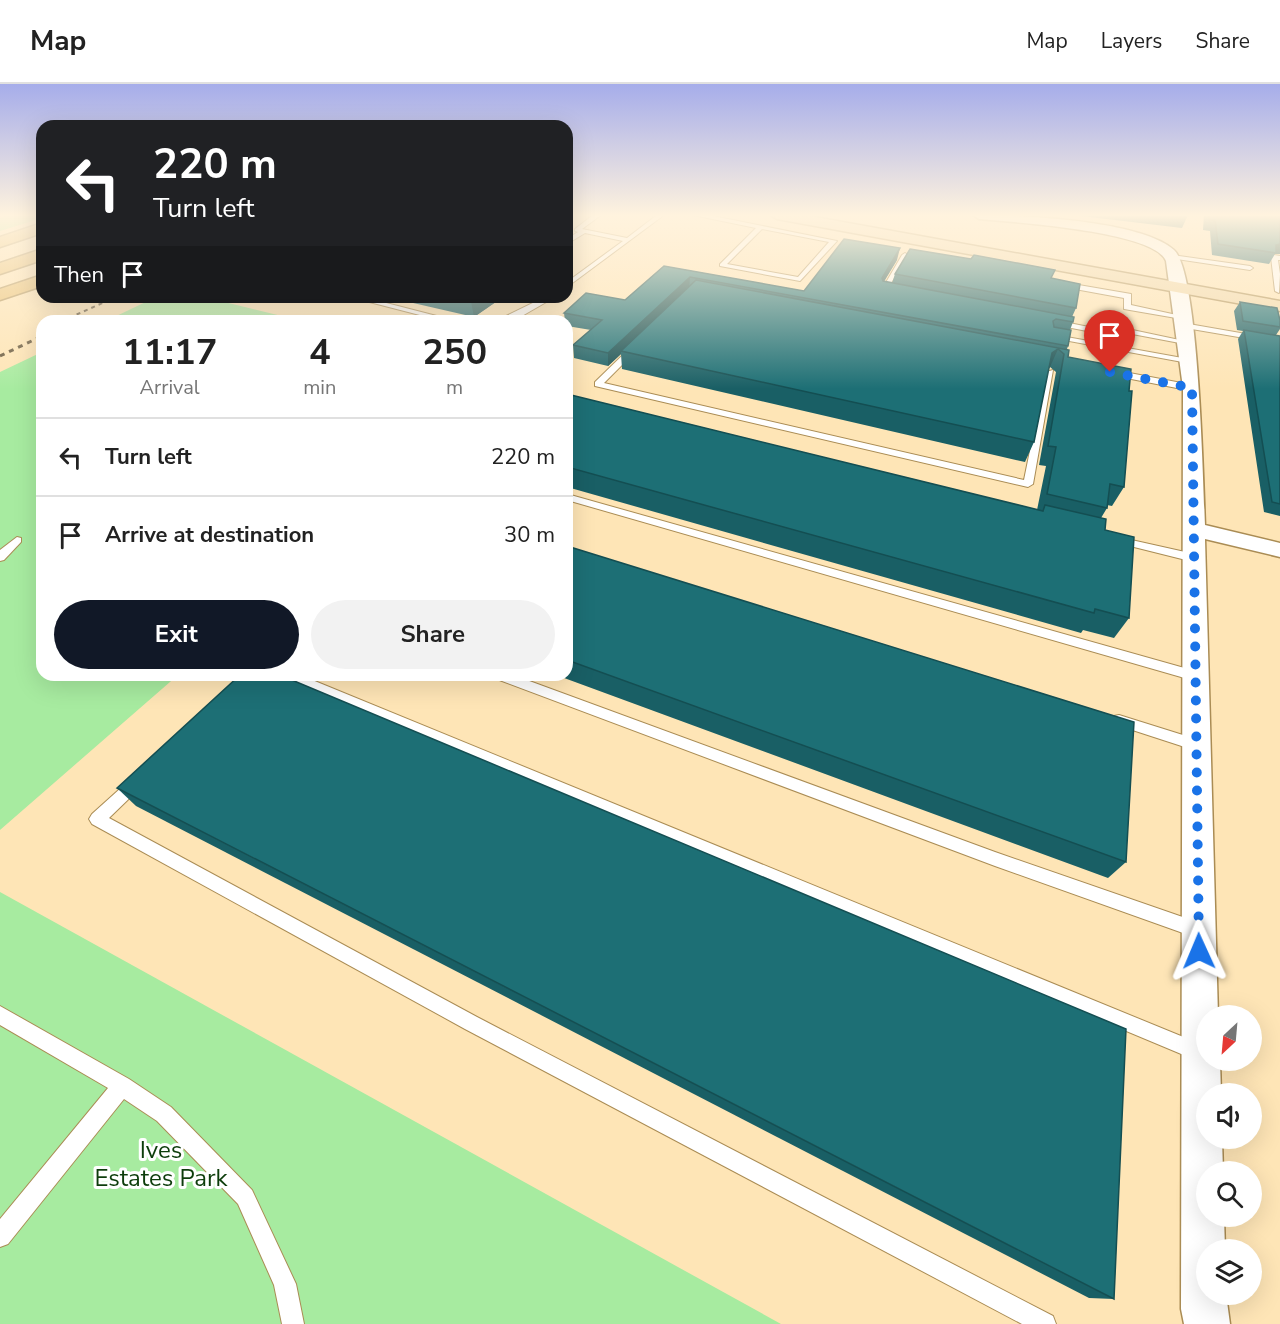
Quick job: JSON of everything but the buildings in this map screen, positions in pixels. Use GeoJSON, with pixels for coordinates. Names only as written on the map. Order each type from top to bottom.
{"type":"FeatureCollection","features":[{"type":"Feature","properties":{"kind":"highway"},"geometry":{"type":"LineString","coordinates":[[0,295],[36,282]]}},
{"type":"Feature","properties":{"kind":"main road"},"geometry":{"type":"LineString","coordinates":[[1002,273],[1182,319],[1279,288]]}},
{"type":"Feature","properties":{"kind":"main road"},"geometry":{"type":"LineString","coordinates":[[1040,273],[1182,319]]}},
{"type":"Feature","properties":{"kind":"street"},"geometry":{"type":"LineString","coordinates":[[1174,273],[1182,319],[1194,544],[1200,1005]]}},
{"type":"Feature","properties":{"kind":"street"},"geometry":{"type":"LineString","coordinates":[[1194,544],[1280,550]]}},
{"type":"Feature","properties":{"kind":"street"},"geometry":{"type":"LineString","coordinates":[[1200,1071],[1204,1309],[1207,1324]]}},
{"type":"Feature","properties":{"kind":"lane"},"geometry":{"type":"LineString","coordinates":[[766,273],[801,279],[806,273]]}},
{"type":"Feature","properties":{"kind":"lane"},"geometry":{"type":"LineString","coordinates":[[894,273],[884,289],[904,293]]}},
{"type":"Feature","properties":{"kind":"lane"},"geometry":{"type":"LineString","coordinates":[[1103,371],[1182,319],[1244,273]]}},
{"type":"Feature","properties":{"kind":"lane"},"geometry":{"type":"LineString","coordinates":[[1277,273],[1279,288]]}},
{"type":"Feature","properties":{"kind":"lane"},"geometry":{"type":"LineString","coordinates":[[1067,285],[1128,296],[1127,307],[1280,342]]}},
{"type":"Feature","properties":{"kind":"lane"},"geometry":{"type":"LineString","coordinates":[[378,303],[428,315]]}},
{"type":"Feature","properties":{"kind":"lane"},"geometry":{"type":"LineString","coordinates":[[518,315],[540,303]]}},
{"type":"Feature","properties":{"kind":"lane"},"geometry":{"type":"LineString","coordinates":[[1041,320],[1123,336],[1124,330],[1182,319]]}},
{"type":"Feature","properties":{"kind":"lane"},"geometry":{"type":"LineString","coordinates":[[1053,336],[1182,319]]}},
{"type":"Feature","properties":{"kind":"lane"},"geometry":{"type":"LineString","coordinates":[[641,342],[598,384],[1028,484],[1050,372]]}},
{"type":"Feature","properties":{"kind":"lane"},"geometry":{"type":"LineString","coordinates":[[573,499],[1196,676]]}},
{"type":"Feature","properties":{"kind":"lane"},"geometry":{"type":"LineString","coordinates":[[1106,537],[1194,544]]}},
{"type":"Feature","properties":{"kind":"lane"},"geometry":{"type":"LineString","coordinates":[[0,557],[17,540]]}},
{"type":"Feature","properties":{"kind":"lane"},"geometry":{"type":"LineString","coordinates":[[301,681],[1196,1051]]}},
{"type":"Feature","properties":{"kind":"lane"},"geometry":{"type":"LineString","coordinates":[[515,681],[995,859],[1199,931]]}},
{"type":"Feature","properties":{"kind":"lane"},"geometry":{"type":"LineString","coordinates":[[1101,714],[1197,745]]}},
{"type":"Feature","properties":{"kind":"lane"},"geometry":{"type":"LineString","coordinates":[[148,771],[97,819],[471,1023],[1045,1324]]}},
{"type":"Feature","properties":{"kind":"lane"},"geometry":{"type":"LineString","coordinates":[[0,1015],[122,1086],[164,1114],[245,1197],[285,1284],[293,1324]]}},
{"type":"Feature","properties":{"kind":"lane"},"geometry":{"type":"LineString","coordinates":[[0,1236],[122,1086]]}},
{"type":"Feature","properties":{"kind":"green space"},"geometry":{"type":"Polygon","coordinates":[[[144,303],[228,303],[278,315],[118,315],[144,303]]]}},
{"type":"Feature","properties":{"kind":"green space"},"geometry":{"type":"Polygon","coordinates":[[[36,355],[36,681],[171,681],[0,830],[0,372],[36,355]]]}},
{"type":"Feature","properties":{"kind":"green space","name":"Ives Estates Park"},"geometry":{"type":"Polygon","coordinates":[[[0,892],[781,1324],[0,1324],[0,892]]]}},
{"type":"Feature","properties":{"kind":"railway"},"geometry":{"type":"LineString","coordinates":[[76,315],[102,303]]}},
{"type":"Feature","properties":{"kind":"railway"},"geometry":{"type":"LineString","coordinates":[[0,356],[36,339]]}},
{"type":"Feature","properties":{"kind":"route"},"geometry":{"type":"LineString","coordinates":[[1110,372],[1192,388],[1199,951]]}}]}
